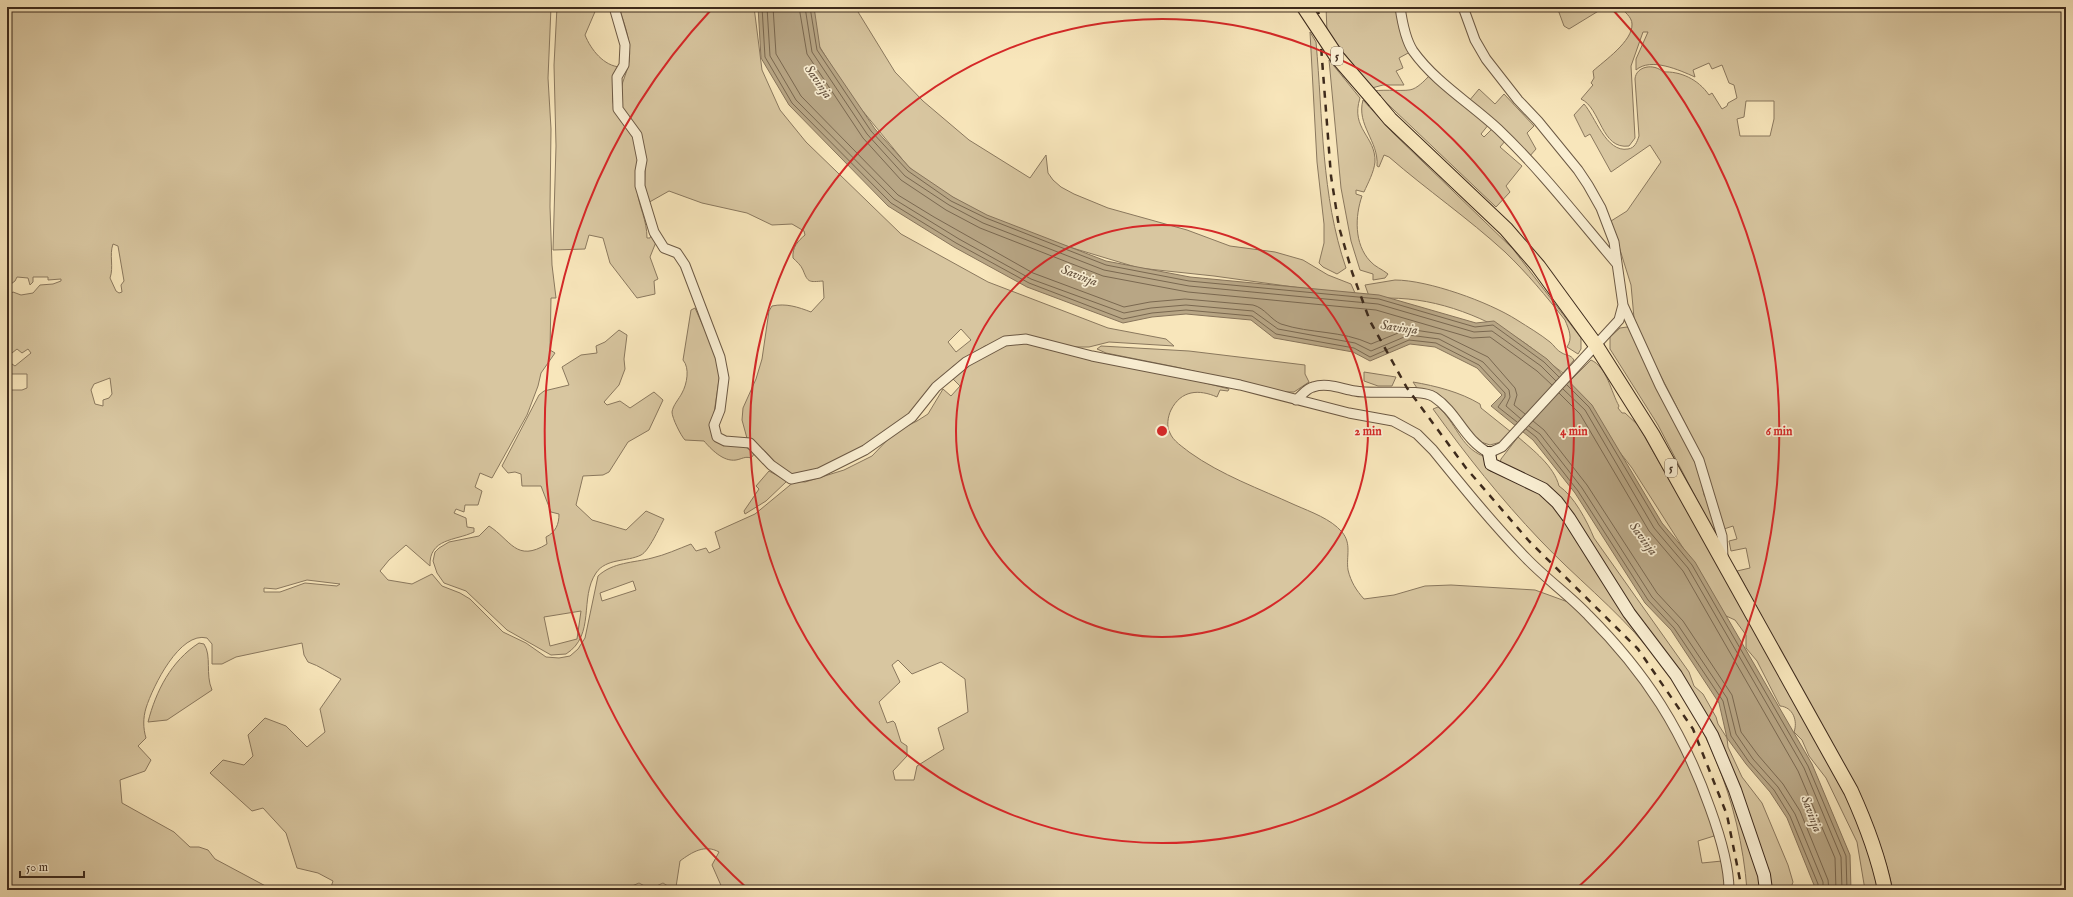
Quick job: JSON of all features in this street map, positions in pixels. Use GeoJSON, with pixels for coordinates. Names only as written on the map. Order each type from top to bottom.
{"type":"FeatureCollection","features":[{"type":"Feature","properties":{"kind":"main road","name":"5"},"geometry":{"type":"LineString","coordinates":[[1304,7],[1337,57],[1390,119],[1506,229],[1538,266],[1595,344],[1652,434],[1851,792],[1867,827],[1880,862],[1885,890]]}},
{"type":"Feature","properties":{"kind":"street"},"geometry":{"type":"LineString","coordinates":[[614,7],[625,45],[624,65],[617,77],[618,109],[637,135],[642,160],[640,186],[646,208],[654,232],[664,248],[677,253],[685,265],[720,357],[724,378],[720,410],[714,425],[717,437],[725,441],[750,442],[771,465],[791,479],[819,473],[865,450],[912,417],[936,387],[966,362],[1005,341],[1026,339],[1092,356],[1240,385],[1349,413],[1393,421],[1417,434],[1433,450],[1526,558],[1587,614],[1610,638],[1658,698],[1689,753],[1717,828],[1729,890]]}},
{"type":"Feature","properties":{"kind":"street"},"geometry":{"type":"LineString","coordinates":[[1400,7],[1405,30],[1412,49],[1428,70],[1498,129],[1533,165],[1618,265]]}},
{"type":"Feature","properties":{"kind":"street"},"geometry":{"type":"LineString","coordinates":[[1463,7],[1475,40],[1486,59],[1588,185],[1601,208],[1614,242],[1623,305],[1660,386],[1699,460],[1722,536],[1723,561]]}},
{"type":"Feature","properties":{"kind":"street"},"geometry":{"type":"LineString","coordinates":[[1489,453],[1502,447],[1595,344],[1619,320],[1623,305]]}},
{"type":"Feature","properties":{"kind":"street"},"geometry":{"type":"LineString","coordinates":[[1296,400],[1312,387],[1318,386],[1330,386],[1356,392],[1394,394],[1421,392],[1433,396],[1451,410],[1464,432],[1478,447],[1489,453],[1492,464],[1543,489],[1557,502],[1569,518],[1629,613],[1676,675],[1712,735],[1735,790],[1764,876],[1766,890]]}},
{"type":"Feature","properties":{"kind":"shaded area"},"geometry":{"type":"Polygon","coordinates":[[[7,7],[551,7],[548,78],[551,129],[550,207],[552,265],[556,298],[551,298],[550,350],[555,353],[541,373],[538,386],[527,415],[492,478],[480,473],[475,487],[482,491],[478,505],[465,505],[464,512],[456,509],[454,513],[466,518],[467,527],[474,528],[474,532],[451,539],[438,545],[431,557],[430,566],[406,545],[389,560],[380,571],[388,580],[412,584],[432,574],[442,586],[460,593],[470,599],[503,632],[526,643],[546,657],[559,658],[570,656],[578,649],[585,638],[598,576],[604,571],[617,565],[662,555],[691,544],[696,551],[706,548],[709,553],[720,548],[715,532],[755,514],[795,481],[805,482],[844,470],[872,456],[895,432],[928,414],[943,389],[951,396],[960,386],[952,378],[962,367],[997,348],[1021,342],[1090,360],[1178,376],[1229,389],[1228,391],[1220,390],[1217,397],[1210,394],[1197,392],[1180,398],[1175,403],[1168,418],[1168,428],[1173,439],[1189,452],[1214,468],[1320,516],[1337,527],[1347,541],[1348,570],[1351,578],[1356,589],[1364,599],[1394,595],[1425,586],[1451,585],[1535,590],[1568,602],[1609,641],[1639,677],[1669,721],[1708,807],[1714,836],[1698,841],[1702,863],[1722,861],[1727,890],[723,890],[712,865],[719,852],[704,849],[694,852],[680,861],[676,887],[674,890],[663,883],[650,889],[639,883],[632,886],[629,890],[330,890],[333,881],[318,873],[297,868],[286,833],[263,808],[252,811],[210,773],[223,760],[244,765],[253,756],[248,735],[265,718],[286,726],[307,747],[325,732],[320,709],[341,679],[308,662],[304,655],[302,643],[236,657],[222,664],[212,664],[212,644],[207,638],[197,638],[187,643],[169,662],[161,674],[150,698],[144,716],[146,738],[138,746],[151,760],[145,771],[120,780],[122,803],[174,832],[190,847],[199,847],[208,850],[215,859],[273,890],[7,890],[7,390],[22,390],[27,388],[27,374],[7,373],[7,364],[9,362],[15,366],[31,353],[28,349],[22,353],[17,349],[7,357],[7,296],[13,292],[21,295],[33,293],[40,285],[53,284],[61,281],[61,279],[48,280],[48,277],[33,277],[33,282],[30,285],[28,278],[17,277],[15,281],[7,287],[7,7]],[[113,244],[112,270],[110,278],[116,291],[119,293],[122,292],[121,285],[124,281],[118,246],[113,244]],[[110,378],[94,384],[91,390],[95,404],[103,406],[103,400],[109,398],[112,394],[110,378]],[[307,580],[276,589],[264,588],[264,592],[280,592],[305,583],[337,586],[340,584],[307,580]],[[633,581],[600,593],[602,601],[636,590],[633,581]],[[898,660],[892,665],[900,682],[879,702],[887,723],[893,721],[895,723],[901,742],[907,746],[907,756],[893,771],[895,780],[914,780],[917,766],[944,749],[938,728],[968,712],[965,679],[941,662],[912,674],[898,660]]]}},
{"type":"Feature","properties":{"kind":"shaded area"},"geometry":{"type":"Polygon","coordinates":[[[557,7],[597,7],[585,35],[594,51],[603,60],[609,64],[620,67],[614,89],[613,102],[617,114],[632,136],[637,148],[638,196],[646,225],[647,238],[650,238],[651,235],[656,242],[650,257],[658,279],[654,281],[655,294],[637,298],[610,263],[603,238],[589,235],[585,249],[553,250],[556,146],[554,65],[557,7]]]}},
{"type":"Feature","properties":{"kind":"shaded area"},"geometry":{"type":"Polygon","coordinates":[[[619,7],[754,7],[762,70],[780,110],[806,142],[901,234],[988,282],[1108,328],[1166,339],[1174,346],[1109,342],[1089,347],[1076,347],[1005,339],[985,346],[952,367],[930,399],[881,436],[828,467],[793,474],[781,470],[773,465],[775,462],[765,451],[762,452],[748,442],[742,420],[743,408],[756,379],[762,359],[769,311],[772,306],[792,306],[811,312],[824,298],[823,281],[810,281],[806,277],[801,266],[793,258],[795,247],[805,235],[804,231],[792,224],[772,225],[747,213],[702,203],[669,191],[646,204],[645,164],[643,152],[625,117],[620,99],[621,88],[630,54],[625,27],[619,7]],[[961,329],[948,342],[956,352],[971,340],[961,329]]]}},
{"type":"Feature","properties":{"kind":"shaded area"},"geometry":{"type":"Polygon","coordinates":[[[814,7],[855,7],[895,72],[923,101],[969,140],[1030,178],[1046,155],[1048,173],[1053,180],[1061,187],[1074,194],[1108,208],[1187,230],[1230,246],[1275,252],[1303,260],[1328,275],[1351,284],[1355,293],[1330,292],[1214,276],[1139,268],[1036,237],[999,224],[923,180],[907,165],[848,93],[818,44],[814,23],[814,7]]]}},
{"type":"Feature","properties":{"kind":"shaded area"},"geometry":{"type":"Polygon","coordinates":[[[1326,7],[1397,7],[1410,52],[1399,58],[1403,68],[1396,71],[1404,85],[1383,85],[1372,88],[1327,32],[1326,7]]]}},
{"type":"Feature","properties":{"kind":"shaded area"},"geometry":{"type":"Polygon","coordinates":[[[1557,7],[1605,7],[1569,29],[1564,26],[1557,7]]]}},
{"type":"Feature","properties":{"kind":"shaded area"},"geometry":{"type":"Polygon","coordinates":[[[1619,7],[2066,7],[2066,890],[1893,890],[1879,842],[1860,796],[1737,571],[1750,568],[1746,548],[1731,551],[1729,541],[1737,539],[1733,526],[1724,529],[1687,427],[1649,353],[1634,318],[1631,285],[1611,221],[1627,211],[1661,162],[1650,145],[1611,172],[1590,134],[1585,137],[1574,115],[1584,104],[1607,140],[1620,149],[1628,149],[1634,146],[1639,136],[1635,79],[1636,75],[1642,69],[1646,67],[1655,67],[1663,72],[1676,73],[1694,80],[1705,89],[1709,95],[1712,93],[1722,109],[1727,106],[1728,103],[1737,98],[1734,85],[1729,83],[1722,65],[1712,69],[1709,63],[1693,70],[1695,77],[1673,68],[1657,65],[1642,66],[1636,70],[1636,59],[1648,32],[1643,32],[1631,66],[1635,138],[1629,146],[1612,142],[1588,104],[1581,99],[1593,85],[1591,83],[1594,78],[1593,71],[1623,44],[1631,30],[1631,19],[1619,7]],[[1746,101],[1744,117],[1737,119],[1740,136],[1770,136],[1774,119],[1774,101],[1746,101]]]}},
{"type":"Feature","properties":{"kind":"shaded area"},"geometry":{"type":"Polygon","coordinates":[[[1310,32],[1316,42],[1327,184],[1338,240],[1346,268],[1337,274],[1323,267],[1319,263],[1324,243],[1324,224],[1317,162],[1310,32]]]}},
{"type":"Feature","properties":{"kind":"shaded area"},"geometry":{"type":"Polygon","coordinates":[[[1329,60],[1360,98],[1358,117],[1372,145],[1375,162],[1371,177],[1364,192],[1356,190],[1356,194],[1362,196],[1358,212],[1357,230],[1361,246],[1365,254],[1372,263],[1388,274],[1385,278],[1373,280],[1373,274],[1360,270],[1351,241],[1341,188],[1329,60]]]}},
{"type":"Feature","properties":{"kind":"shaded area"},"geometry":{"type":"Polygon","coordinates":[[[1431,74],[1489,124],[1481,134],[1484,137],[1493,128],[1506,140],[1500,147],[1522,166],[1506,186],[1510,192],[1496,207],[1374,91],[1410,90],[1420,84],[1431,74]]]}},
{"type":"Feature","properties":{"kind":"shaded area"},"geometry":{"type":"Polygon","coordinates":[[[1479,89],[1495,104],[1504,94],[1534,126],[1527,133],[1536,149],[1529,157],[1469,101],[1479,89]]]}},
{"type":"Feature","properties":{"kind":"shaded area"},"geometry":{"type":"Polygon","coordinates":[[[1363,100],[1392,132],[1513,249],[1581,338],[1581,349],[1578,354],[1567,347],[1570,337],[1565,320],[1521,268],[1505,252],[1477,227],[1389,157],[1384,155],[1379,167],[1377,166],[1375,149],[1363,117],[1363,100]]]}},
{"type":"Feature","properties":{"kind":"shaded area"},"geometry":{"type":"Polygon","coordinates":[[[1395,280],[1409,281],[1441,288],[1491,306],[1534,331],[1550,342],[1560,352],[1570,356],[1574,360],[1563,373],[1514,336],[1462,312],[1445,306],[1408,299],[1370,299],[1365,285],[1395,280]]]}},
{"type":"Feature","properties":{"kind":"shaded area"},"geometry":{"type":"Polygon","coordinates":[[[695,308],[703,326],[714,343],[720,373],[713,420],[725,445],[744,446],[755,453],[751,458],[745,457],[736,460],[726,459],[710,448],[704,441],[685,440],[673,418],[673,409],[684,389],[686,381],[687,372],[683,360],[691,310],[695,308]]]}},
{"type":"Feature","properties":{"kind":"shaded area"},"geometry":{"type":"Polygon","coordinates":[[[1627,327],[1631,329],[1697,461],[1704,495],[1709,503],[1719,535],[1716,536],[1658,425],[1610,349],[1610,337],[1620,328],[1627,327]]]}},
{"type":"Feature","properties":{"kind":"shaded area"},"geometry":{"type":"Polygon","coordinates":[[[619,330],[627,335],[624,359],[625,369],[619,385],[604,402],[607,405],[620,401],[630,408],[654,392],[663,400],[649,430],[628,442],[609,472],[603,475],[583,476],[576,505],[592,520],[626,530],[646,511],[664,519],[644,553],[605,565],[600,568],[591,583],[581,637],[575,646],[566,654],[551,655],[507,630],[466,591],[444,583],[437,573],[433,561],[435,552],[439,548],[449,542],[479,536],[489,526],[509,543],[521,550],[528,551],[537,549],[547,544],[546,537],[552,533],[556,527],[559,514],[551,512],[541,486],[522,486],[521,474],[515,472],[508,473],[502,466],[539,395],[544,391],[569,385],[562,367],[581,355],[597,353],[596,346],[605,342],[619,330]],[[581,611],[544,617],[550,646],[577,639],[581,611]]]}},
{"type":"Feature","properties":{"kind":"shaded area"},"geometry":{"type":"Polygon","coordinates":[[[1101,346],[1189,351],[1305,365],[1305,374],[1309,382],[1294,392],[1283,392],[1176,367],[1106,353],[1097,349],[1101,346]]]}},
{"type":"Feature","properties":{"kind":"shaded area"},"geometry":{"type":"Polygon","coordinates":[[[1591,360],[1601,368],[1605,374],[1619,406],[1618,408],[1622,413],[1625,413],[1638,425],[1779,673],[1857,817],[1880,890],[1865,890],[1857,842],[1826,778],[1809,756],[1802,740],[1794,732],[1795,719],[1793,715],[1788,709],[1780,706],[1757,661],[1746,648],[1746,635],[1735,620],[1724,615],[1632,468],[1567,384],[1591,360]]]}},
{"type":"Feature","properties":{"kind":"shaded area"},"geometry":{"type":"Polygon","coordinates":[[[1364,372],[1396,377],[1392,386],[1378,386],[1364,381],[1364,372]]]}},
{"type":"Feature","properties":{"kind":"shaded area"},"geometry":{"type":"Polygon","coordinates":[[[1413,382],[1448,390],[1480,404],[1481,408],[1511,432],[1501,442],[1490,445],[1481,442],[1473,436],[1455,410],[1442,397],[1437,393],[1419,391],[1413,382]]]}},
{"type":"Feature","properties":{"kind":"shaded area"},"geometry":{"type":"Polygon","coordinates":[[[1438,407],[1469,447],[1483,456],[1490,471],[1502,474],[1546,496],[1650,644],[1709,736],[1765,890],[1747,890],[1737,824],[1728,792],[1702,730],[1668,673],[1622,619],[1553,554],[1511,509],[1471,460],[1433,409],[1438,407]]]}},
{"type":"Feature","properties":{"kind":"shaded area"},"geometry":{"type":"Polygon","coordinates":[[[1518,437],[1548,465],[1559,486],[1565,490],[1575,502],[1588,524],[1594,538],[1689,672],[1694,686],[1703,694],[1727,738],[1728,747],[1742,777],[1762,803],[1788,865],[1793,882],[1790,890],[1768,890],[1729,766],[1572,518],[1500,463],[1501,459],[1518,437]]]}},
{"type":"Feature","properties":{"kind":"shaded area"},"geometry":{"type":"Polygon","coordinates":[[[769,471],[787,481],[766,501],[745,514],[744,511],[759,489],[756,486],[769,471]]]}},
{"type":"Feature","properties":{"kind":"shaded area"},"geometry":{"type":"Polygon","coordinates":[[[199,643],[204,644],[208,654],[209,678],[212,690],[167,720],[148,722],[155,699],[166,678],[180,659],[199,643]]]}},
{"type":"Feature","properties":{"kind":"water","name":"Savinja"},"geometry":{"type":"Polygon","coordinates":[[[758,7],[814,7],[820,48],[875,129],[910,168],[953,197],[987,215],[1106,261],[1190,277],[1379,295],[1476,323],[1494,321],[1547,359],[1592,405],[1662,523],[1695,562],[1812,764],[1850,855],[1851,890],[1814,890],[1814,885],[1787,818],[1770,792],[1746,764],[1727,738],[1719,703],[1671,630],[1645,603],[1575,493],[1533,440],[1491,406],[1502,395],[1477,368],[1435,347],[1410,344],[1370,361],[1353,352],[1274,338],[1251,320],[1186,314],[1152,317],[1123,323],[1027,287],[954,247],[888,206],[789,105],[761,58],[758,7]]]}},
{"type":"Feature","properties":{"kind":"railway"},"geometry":{"type":"LineString","coordinates":[[1318,7],[1331,176],[1339,227],[1352,272],[1370,321],[1407,388],[1466,468],[1529,541],[1638,649],[1693,729],[1727,815],[1742,890]]}}]}
